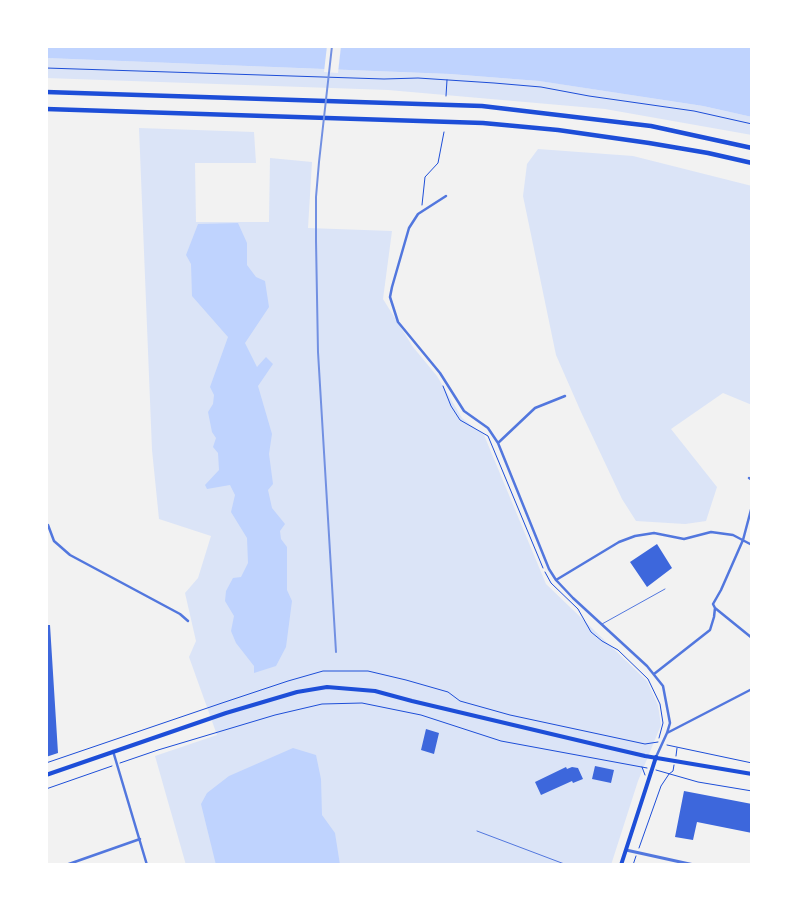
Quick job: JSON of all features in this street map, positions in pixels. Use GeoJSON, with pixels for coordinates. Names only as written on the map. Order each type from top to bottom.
{"type":"FeatureCollection","features":[{"type":"Feature","properties":{"kind":"highway"},"geometry":{"type":"LineString","coordinates":[[46,92],[482,106],[651,126],[752,148]]}},
{"type":"Feature","properties":{"kind":"highway"},"geometry":{"type":"LineString","coordinates":[[46,110],[483,123],[558,130],[640,142],[708,153],[752,163]]}},
{"type":"Feature","properties":{"kind":"main road"},"geometry":{"type":"LineString","coordinates":[[46,774],[226,712],[297,692],[327,687],[375,691],[602,746],[752,774]]}},
{"type":"Feature","properties":{"kind":"main road"},"geometry":{"type":"LineString","coordinates":[[621,865],[656,757]]}},
{"type":"Feature","properties":{"kind":"street"},"geometry":{"type":"LineString","coordinates":[[446,196],[418,214],[409,228],[390,297],[398,322],[440,372],[464,411],[488,428],[498,443],[549,569],[556,580],[647,666],[663,686],[670,723],[656,757]]}},
{"type":"Feature","properties":{"kind":"street"},"geometry":{"type":"LineString","coordinates":[[498,443],[535,408],[565,396]]}},
{"type":"Feature","properties":{"kind":"street"},"geometry":{"type":"LineString","coordinates":[[654,674],[710,630],[714,617],[715,608],[713,604],[743,540],[752,506]]}},
{"type":"Feature","properties":{"kind":"street"},"geometry":{"type":"LineString","coordinates":[[48,525],[54,542],[70,554],[180,614],[188,622]]}},
{"type":"Feature","properties":{"kind":"street"},"geometry":{"type":"LineString","coordinates":[[556,580],[619,542],[635,536],[654,533],[684,539],[710,532],[733,535],[752,545]]}},
{"type":"Feature","properties":{"kind":"street"},"geometry":{"type":"LineString","coordinates":[[715,608],[752,638]]}},
{"type":"Feature","properties":{"kind":"street"},"geometry":{"type":"LineString","coordinates":[[667,732],[752,689]]}},
{"type":"Feature","properties":{"kind":"street"},"geometry":{"type":"LineString","coordinates":[[114,752],[147,865]]}},
{"type":"Feature","properties":{"kind":"street"},"geometry":{"type":"LineString","coordinates":[[66,865],[140,839]]}},
{"type":"Feature","properties":{"kind":"street"},"geometry":{"type":"LineString","coordinates":[[626,850],[694,865]]}},
{"type":"Feature","properties":{"kind":"lane"},"geometry":{"type":"LineString","coordinates":[[602,624],[665,589]]}},
{"type":"Feature","properties":{"kind":"lane"},"geometry":{"type":"LineString","coordinates":[[477,831],[567,865]]}},
{"type":"Feature","properties":{"kind":"path"},"geometry":{"type":"LineString","coordinates":[[46,68],[365,79],[418,78],[541,87],[694,111],[752,124]]}},
{"type":"Feature","properties":{"kind":"path"},"geometry":{"type":"LineString","coordinates":[[446,96],[447,80]]}},
{"type":"Feature","properties":{"kind":"path"},"geometry":{"type":"LineString","coordinates":[[46,763],[288,681],[323,672],[368,672],[448,692],[460,701],[510,715],[645,744],[662,743],[752,764]]}},
{"type":"Feature","properties":{"kind":"path"},"geometry":{"type":"LineString","coordinates":[[46,789],[158,750],[275,715],[322,704],[362,703],[421,716],[501,741],[642,766],[698,782],[752,791]]}},
{"type":"Feature","properties":{"kind":"path"},"geometry":{"type":"LineString","coordinates":[[633,865],[661,786],[669,774],[673,772],[677,748]]}},
{"type":"Feature","properties":{"kind":"shaded area"},"geometry":{"type":"Polygon","coordinates":[[[46,58],[450,74],[540,81],[703,106],[752,117],[752,135],[605,109],[388,90],[46,78],[46,58]]]}},
{"type":"Feature","properties":{"kind":"shaded area"},"geometry":{"type":"Polygon","coordinates":[[[139,128],[254,132],[256,163],[195,163],[196,222],[269,222],[270,158],[312,162],[308,228],[392,231],[383,299],[413,347],[437,376],[462,418],[484,435],[546,584],[647,681],[658,705],[661,725],[638,781],[611,865],[186,865],[155,756],[217,735],[189,657],[196,641],[185,593],[198,578],[211,536],[159,519],[152,450],[139,128]]]}},
{"type":"Feature","properties":{"kind":"shaded area"},"geometry":{"type":"Polygon","coordinates":[[[538,149],[633,156],[752,186],[752,405],[723,393],[671,429],[717,487],[706,521],[685,524],[636,521],[622,499],[581,412],[556,355],[523,196],[527,164],[538,149]]]}},
{"type":"Feature","properties":{"kind":"water"},"geometry":{"type":"Polygon","coordinates":[[[46,46],[752,46],[752,117],[703,106],[539,81],[450,74],[46,58],[46,46]]]}},
{"type":"Feature","properties":{"kind":"water"},"geometry":{"type":"Polygon","coordinates":[[[238,223],[247,243],[247,265],[256,277],[265,281],[269,307],[245,343],[257,367],[266,357],[273,364],[258,386],[272,434],[269,454],[273,484],[268,490],[272,508],[285,524],[280,531],[281,539],[287,547],[287,590],[292,601],[286,647],[276,666],[254,673],[254,666],[236,643],[231,631],[234,616],[225,601],[226,591],[233,578],[241,577],[248,563],[247,538],[231,512],[235,495],[230,485],[207,489],[205,485],[219,470],[218,453],[213,447],[216,438],[212,432],[208,412],[213,404],[214,395],[210,387],[228,337],[192,296],[191,264],[186,255],[198,224],[238,223]]]}},
{"type":"Feature","properties":{"kind":"water"},"geometry":{"type":"Polygon","coordinates":[[[293,748],[316,755],[321,779],[322,815],[335,833],[340,865],[216,865],[201,804],[207,793],[229,776],[293,748]]]}},
{"type":"Feature","properties":{"kind":"pier"},"geometry":{"type":"Polygon","coordinates":[[[327,46],[341,46],[338,73],[324,72],[327,46]]]}},
{"type":"Feature","properties":{"kind":"building"},"geometry":{"type":"Polygon","coordinates":[[[657,544],[672,568],[647,587],[630,562],[657,544]]]}},
{"type":"Feature","properties":{"kind":"building"},"geometry":{"type":"Polygon","coordinates":[[[46,625],[50,625],[58,753],[46,757],[46,625]]]}},
{"type":"Feature","properties":{"kind":"building"},"geometry":{"type":"Polygon","coordinates":[[[426,729],[439,733],[434,754],[421,750],[426,729]]]}},
{"type":"Feature","properties":{"kind":"building"},"geometry":{"type":"Polygon","coordinates":[[[595,766],[614,770],[611,783],[592,779],[595,766]]]}},
{"type":"Feature","properties":{"kind":"building"},"geometry":{"type":"Polygon","coordinates":[[[566,767],[567,769],[572,767],[578,768],[583,779],[573,783],[572,781],[541,795],[535,782],[566,767]]]}},
{"type":"Feature","properties":{"kind":"building"},"geometry":{"type":"Polygon","coordinates":[[[684,791],[752,804],[752,833],[697,822],[693,840],[675,837],[684,791]]]}},
{"type":"Feature","properties":{"kind":"railway"},"geometry":{"type":"LineString","coordinates":[[332,46],[316,197],[316,241],[318,352],[336,652]]}}]}
